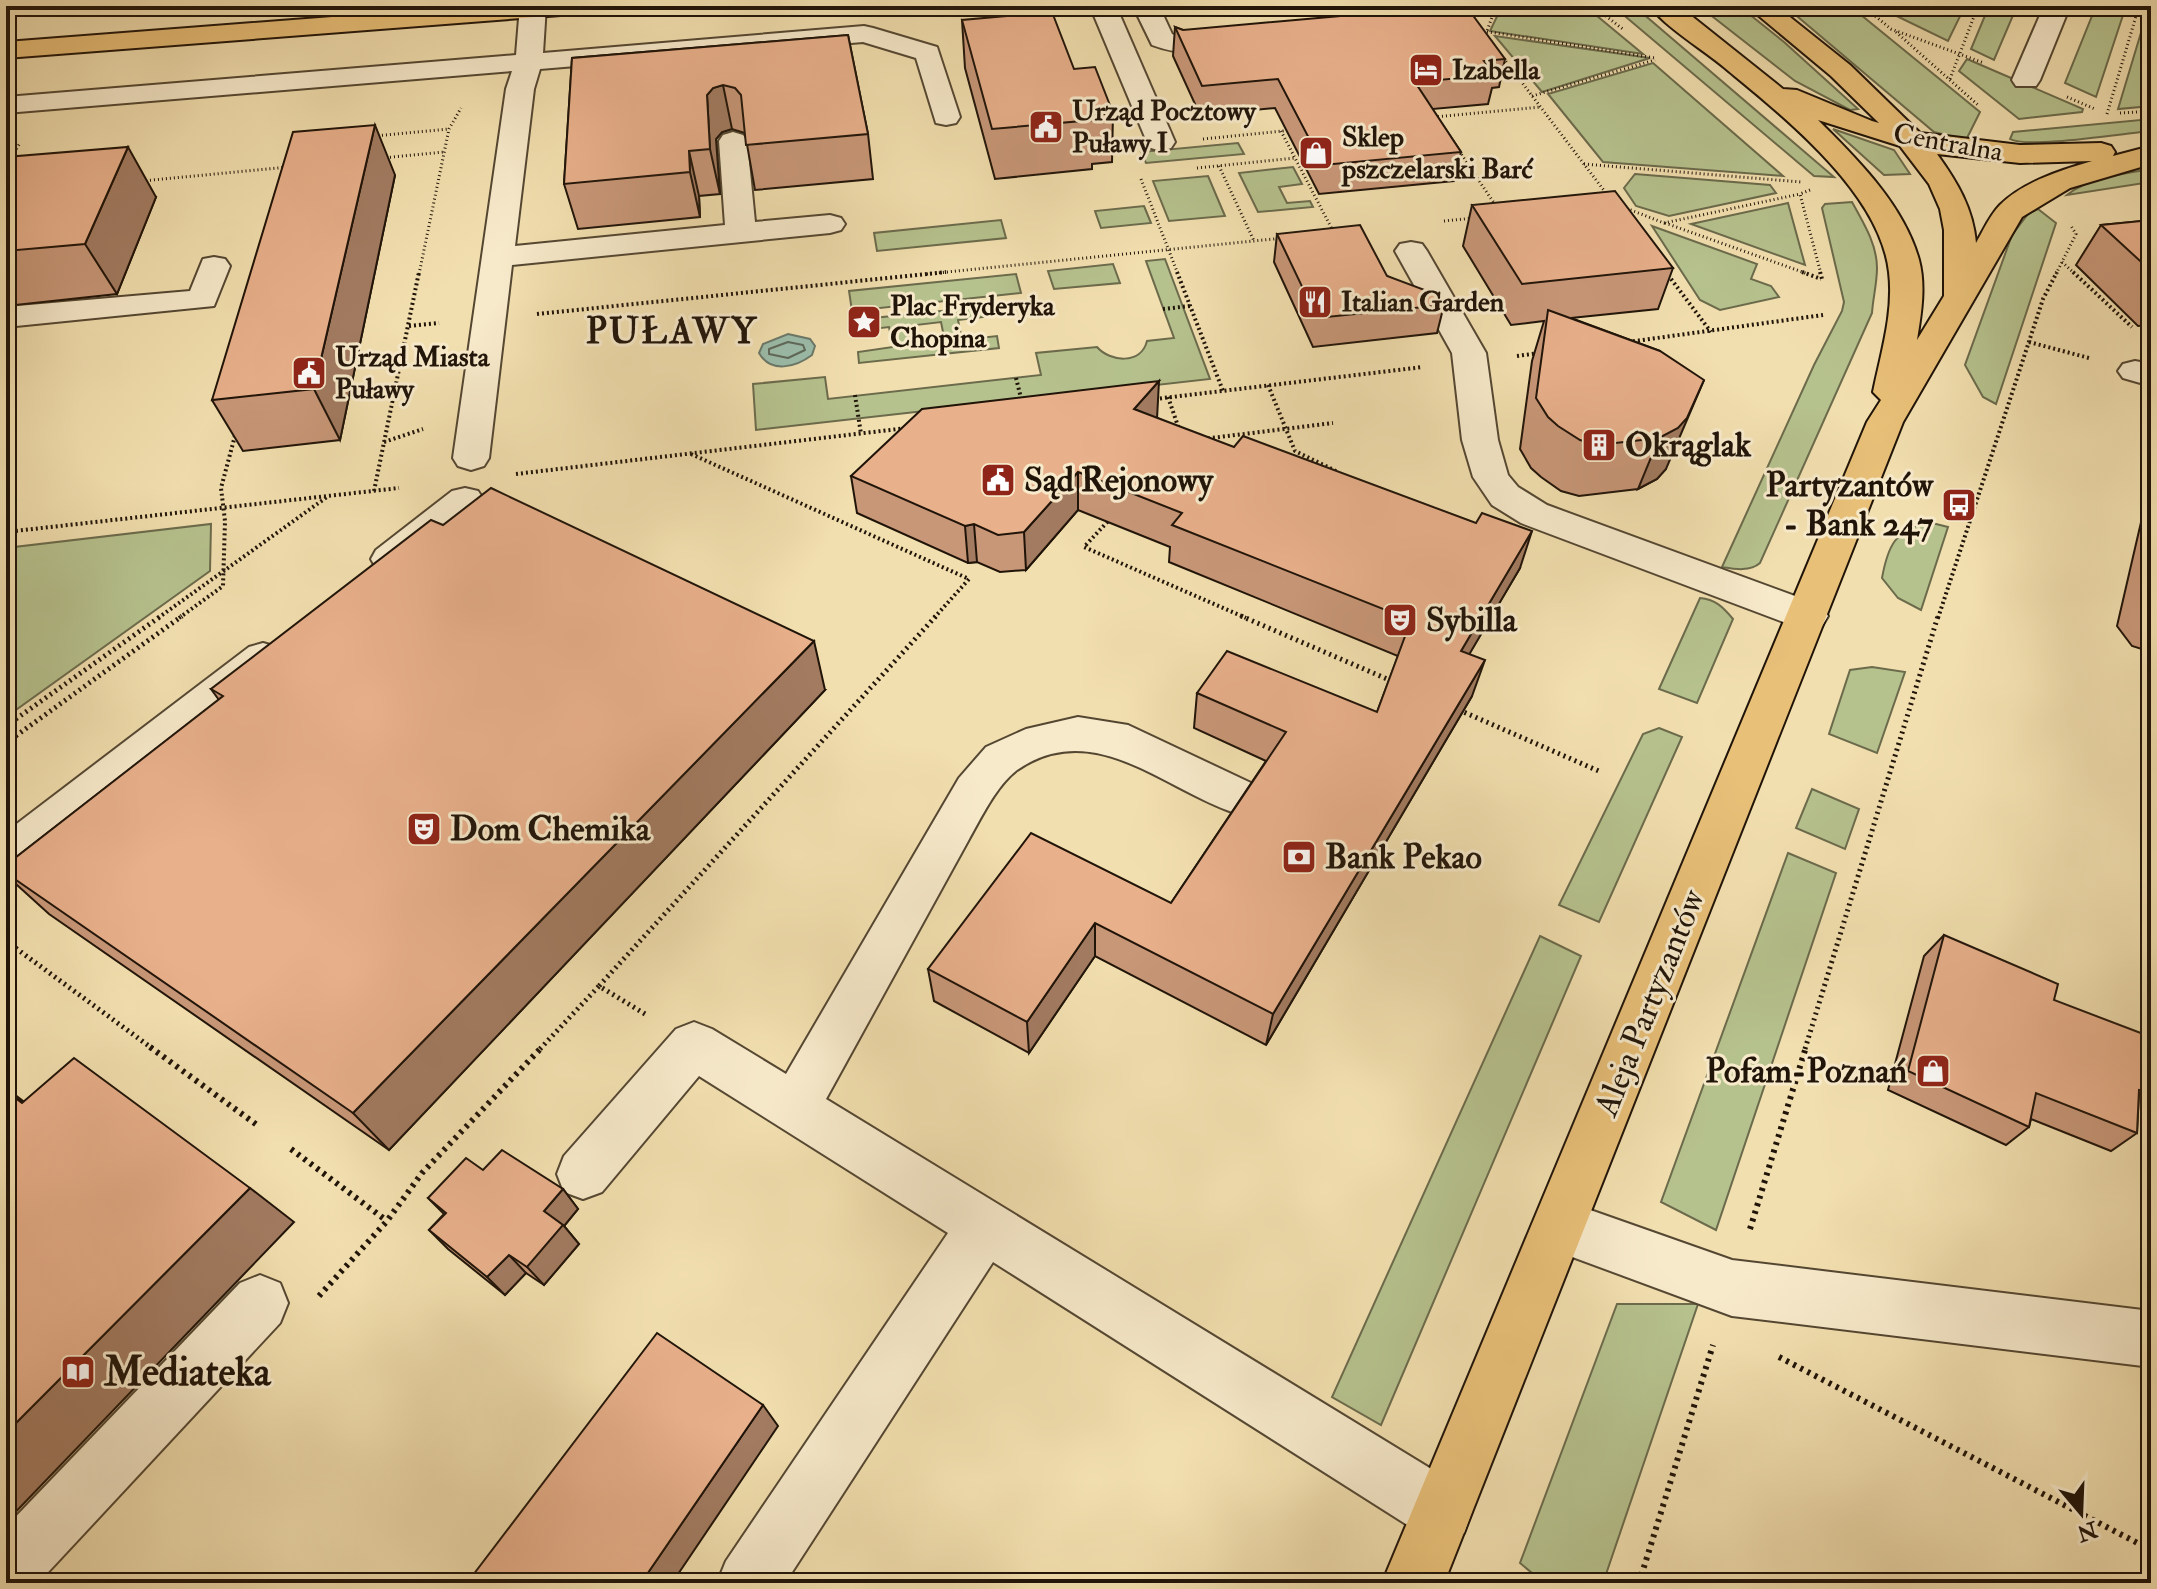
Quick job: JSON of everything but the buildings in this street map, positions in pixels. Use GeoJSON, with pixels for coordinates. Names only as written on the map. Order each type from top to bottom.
{"type":"FeatureCollection","features":[{"type":"Feature","properties":{"kind":"main road"},"geometry":{"type":"LineString","coordinates":[[6,50],[574,6]]}},
{"type":"Feature","properties":{"kind":"main road"},"geometry":{"type":"LineString","coordinates":[[1663,6],[1756,78]]}},
{"type":"Feature","properties":{"kind":"main road","name":"Aleja Partyzantów"},"geometry":{"type":"LineString","coordinates":[[1413,1583],[1885,422],[1959,295],[1961,257],[1955,208],[1944,186],[1912,141],[1856,84],[1760,6]]}},
{"type":"Feature","properties":{"kind":"main road","name":"Centralna"},"geometry":{"type":"LineString","coordinates":[[1756,78],[1828,114],[1912,141],[1991,154],[2050,155],[2151,148]]}},
{"type":"Feature","properties":{"kind":"main road","name":"Aleja Partyzantów"},"geometry":{"type":"LineString","coordinates":[[1756,78],[1865,188],[1888,222],[1903,260],[1906,294],[1885,422]]}},
{"type":"Feature","properties":{"kind":"main road"},"geometry":{"type":"LineString","coordinates":[[1959,295],[2010,212],[2030,195],[2096,168],[2151,155]]}},
{"type":"Feature","properties":{"kind":"street"},"geometry":{"type":"LineString","coordinates":[[1103,6],[1161,142]]}},
{"type":"Feature","properties":{"kind":"street"},"geometry":{"type":"LineString","coordinates":[[2026,80],[2057,6]]}},
{"type":"Feature","properties":{"kind":"street"},"geometry":{"type":"LineString","coordinates":[[1154,7],[1161,39],[1181,47],[1255,40]]}},
{"type":"Feature","properties":{"kind":"street"},"geometry":{"type":"LineString","coordinates":[[471,458],[520,89],[529,60],[533,8]]}},
{"type":"Feature","properties":{"kind":"street"},"geometry":{"type":"LineString","coordinates":[[6,105],[864,34],[928,53],[956,50]]}},
{"type":"Feature","properties":{"kind":"street"},"geometry":{"type":"LineString","coordinates":[[928,53],[946,117]]}},
{"type":"Feature","properties":{"kind":"street"},"geometry":{"type":"LineString","coordinates":[[733,141],[741,233]]}},
{"type":"Feature","properties":{"kind":"street"},"geometry":{"type":"LineString","coordinates":[[498,257],[830,224]]}},
{"type":"Feature","properties":{"kind":"street"},"geometry":{"type":"LineString","coordinates":[[1411,251],[1469,353],[1480,440],[1487,469],[1505,496],[1534,514],[1808,616]]}},
{"type":"Feature","properties":{"kind":"street"},"geometry":{"type":"LineString","coordinates":[[6,317],[203,299],[214,266]]}},
{"type":"Feature","properties":{"kind":"street"},"geometry":{"type":"LineString","coordinates":[[366,578],[465,500]]}},
{"type":"Feature","properties":{"kind":"street"},"geometry":{"type":"LineString","coordinates":[[6,858],[291,636]]}},
{"type":"Feature","properties":{"kind":"street"},"geometry":{"type":"LineString","coordinates":[[794,1108],[952,828],[975,790],[1001,759],[1041,741],[1078,733],[1113,737],[1235,795]]}},
{"type":"Feature","properties":{"kind":"street"},"geometry":{"type":"LineString","coordinates":[[583,1174],[694,1045],[1442,1511]]}},
{"type":"Feature","properties":{"kind":"street"},"geometry":{"type":"LineString","coordinates":[[748,1583],[985,1226]]}},
{"type":"Feature","properties":{"kind":"street"},"geometry":{"type":"LineString","coordinates":[[1559,1226],[1732,1288],[2151,1339]]}},
{"type":"Feature","properties":{"kind":"street"},"geometry":{"type":"LineString","coordinates":[[6,1572],[286,1303]]}},
{"type":"Feature","properties":{"kind":"path"},"geometry":{"type":"LineString","coordinates":[[1484,32],[1496,6]]}},
{"type":"Feature","properties":{"kind":"path"},"geometry":{"type":"LineString","coordinates":[[1950,79],[1978,6]]}},
{"type":"Feature","properties":{"kind":"path"},"geometry":{"type":"LineString","coordinates":[[1475,23],[1620,212]]}},
{"type":"Feature","properties":{"kind":"path"},"geometry":{"type":"LineString","coordinates":[[1891,29],[1979,106]]}},
{"type":"Feature","properties":{"kind":"path"},"geometry":{"type":"LineString","coordinates":[[1484,32],[1660,58],[1532,96]]}},
{"type":"Feature","properties":{"kind":"path"},"geometry":{"type":"LineString","coordinates":[[374,491],[449,129],[462,105]]}},
{"type":"Feature","properties":{"kind":"path"},"geometry":{"type":"LineString","coordinates":[[1422,118],[1541,107]]}},
{"type":"Feature","properties":{"kind":"path"},"geometry":{"type":"LineString","coordinates":[[2107,114],[2151,111]]}},
{"type":"Feature","properties":{"kind":"path"},"geometry":{"type":"LineString","coordinates":[[1437,117],[1445,129]]}},
{"type":"Feature","properties":{"kind":"path"},"geometry":{"type":"LineString","coordinates":[[365,137],[449,129]]}},
{"type":"Feature","properties":{"kind":"path"},"geometry":{"type":"LineString","coordinates":[[1223,391],[1128,145],[1297,130]]}},
{"type":"Feature","properties":{"kind":"path"},"geometry":{"type":"LineString","coordinates":[[1281,131],[1334,233],[1321,234]]}},
{"type":"Feature","properties":{"kind":"path"},"geometry":{"type":"LineString","coordinates":[[1453,141],[1502,215]]}},
{"type":"Feature","properties":{"kind":"path"},"geometry":{"type":"LineString","coordinates":[[373,159],[444,152]]}},
{"type":"Feature","properties":{"kind":"path"},"geometry":{"type":"LineString","coordinates":[[1193,168],[1295,158]]}},
{"type":"Feature","properties":{"kind":"path"},"geometry":{"type":"LineString","coordinates":[[1584,164],[1802,182],[1810,189],[1800,194],[1664,223]]}},
{"type":"Feature","properties":{"kind":"path"},"geometry":{"type":"LineString","coordinates":[[130,182],[299,166]]}},
{"type":"Feature","properties":{"kind":"path"},"geometry":{"type":"LineString","coordinates":[[1219,166],[1254,241]]}},
{"type":"Feature","properties":{"kind":"path"},"geometry":{"type":"LineString","coordinates":[[1614,204],[1822,279],[1800,194]]}},
{"type":"Feature","properties":{"kind":"path"},"geometry":{"type":"LineString","coordinates":[[1639,1583],[1928,647],[2043,299],[2076,234],[2064,216]]}},
{"type":"Feature","properties":{"kind":"path"},"geometry":{"type":"LineString","coordinates":[[1441,222],[1486,217]]}},
{"type":"Feature","properties":{"kind":"path"},"geometry":{"type":"LineString","coordinates":[[540,314],[1294,237]]}},
{"type":"Feature","properties":{"kind":"path"},"geometry":{"type":"LineString","coordinates":[[2062,262],[2141,336]]}},
{"type":"Feature","properties":{"kind":"path"},"geometry":{"type":"LineString","coordinates":[[1664,270],[1711,332]]}},
{"type":"Feature","properties":{"kind":"path"},"geometry":{"type":"LineString","coordinates":[[1163,309],[1190,306]]}},
{"type":"Feature","properties":{"kind":"path"},"geometry":{"type":"LineString","coordinates":[[1621,343],[1823,315]]}},
{"type":"Feature","properties":{"kind":"path"},"geometry":{"type":"LineString","coordinates":[[2029,342],[2143,373]]}},
{"type":"Feature","properties":{"kind":"path"},"geometry":{"type":"LineString","coordinates":[[1152,399],[1546,352]]}},
{"type":"Feature","properties":{"kind":"path"},"geometry":{"type":"LineString","coordinates":[[1016,378],[1025,414]]}},
{"type":"Feature","properties":{"kind":"path"},"geometry":{"type":"LineString","coordinates":[[1268,385],[1295,451],[1338,472]]}},
{"type":"Feature","properties":{"kind":"path"},"geometry":{"type":"LineString","coordinates":[[855,395],[861,434]]}},
{"type":"Feature","properties":{"kind":"path"},"geometry":{"type":"LineString","coordinates":[[1168,397],[1183,441]]}},
{"type":"Feature","properties":{"kind":"path"},"geometry":{"type":"LineString","coordinates":[[1198,439],[1333,423]]}},
{"type":"Feature","properties":{"kind":"path"},"geometry":{"type":"LineString","coordinates":[[515,474],[921,427]]}},
{"type":"Feature","properties":{"kind":"path"},"geometry":{"type":"LineString","coordinates":[[6,743],[223,586],[221,488],[237,429]]}},
{"type":"Feature","properties":{"kind":"path"},"geometry":{"type":"LineString","coordinates":[[286,1303],[387,1221],[422,1173],[599,986],[969,579],[690,454]]}},
{"type":"Feature","properties":{"kind":"path"},"geometry":{"type":"LineString","coordinates":[[6,532],[405,487]]}},
{"type":"Feature","properties":{"kind":"path"},"geometry":{"type":"LineString","coordinates":[[6,726],[328,496]]}},
{"type":"Feature","properties":{"kind":"path"},"geometry":{"type":"LineString","coordinates":[[1114,515],[1084,547],[1400,685]]}},
{"type":"Feature","properties":{"kind":"path"},"geometry":{"type":"LineString","coordinates":[[1457,710],[1601,772]]}},
{"type":"Feature","properties":{"kind":"path"},"geometry":{"type":"LineString","coordinates":[[6,941],[257,1125]]}},
{"type":"Feature","properties":{"kind":"path"},"geometry":{"type":"LineString","coordinates":[[599,986],[694,1045]]}},
{"type":"Feature","properties":{"kind":"path"},"geometry":{"type":"LineString","coordinates":[[291,1149],[387,1221]]}},
{"type":"Feature","properties":{"kind":"path"},"geometry":{"type":"LineString","coordinates":[[1775,1355],[2151,1550]]}},
{"type":"Feature","properties":{"kind":"green space"},"geometry":{"type":"Polygon","coordinates":[[[1502,6],[1585,6],[1643,54],[1490,31],[1502,6]]]}},
{"type":"Feature","properties":{"kind":"green space"},"geometry":{"type":"Polygon","coordinates":[[[1613,6],[1634,6],[1834,177],[1814,176],[1613,6]]]}},
{"type":"Feature","properties":{"kind":"green space"},"geometry":{"type":"Polygon","coordinates":[[[1699,6],[1739,6],[1858,109],[1850,110],[1795,81],[1699,6]]]}},
{"type":"Feature","properties":{"kind":"green space"},"geometry":{"type":"Polygon","coordinates":[[[1785,6],[1850,6],[1980,112],[1966,140],[1934,132],[1785,6]]]}},
{"type":"Feature","properties":{"kind":"green space"},"geometry":{"type":"Polygon","coordinates":[[[1876,6],[1965,6],[1948,41],[1876,6]]]}},
{"type":"Feature","properties":{"kind":"green space"},"geometry":{"type":"Polygon","coordinates":[[[1989,6],[2017,6],[1994,60],[1971,49],[1989,6]]]}},
{"type":"Feature","properties":{"kind":"green space"},"geometry":{"type":"Polygon","coordinates":[[[2096,6],[2126,6],[2096,97],[2065,83],[2096,6]]]}},
{"type":"Feature","properties":{"kind":"green space"},"geometry":{"type":"Polygon","coordinates":[[[2149,6],[2151,106],[2118,109],[2149,6]]]}},
{"type":"Feature","properties":{"kind":"green space"},"geometry":{"type":"Polygon","coordinates":[[[1495,36],[1650,58],[1542,92],[1495,36]]]}},
{"type":"Feature","properties":{"kind":"green space"},"geometry":{"type":"Polygon","coordinates":[[[1967,59],[2083,109],[2082,112],[2019,119],[1959,71],[1967,59]]]}},
{"type":"Feature","properties":{"kind":"green space"},"geometry":{"type":"Polygon","coordinates":[[[1653,63],[1783,176],[1603,162],[1548,94],[1653,63]]]}},
{"type":"Feature","properties":{"kind":"green space"},"geometry":{"type":"Polygon","coordinates":[[[2151,119],[2151,131],[2055,141],[2020,142],[2010,139],[2013,132],[2151,119]]]}},
{"type":"Feature","properties":{"kind":"green space"},"geometry":{"type":"Polygon","coordinates":[[[1833,129],[1894,150],[1910,174],[1884,175],[1833,129]]]}},
{"type":"Feature","properties":{"kind":"green space"},"geometry":{"type":"Polygon","coordinates":[[[1238,143],[1244,154],[1146,163],[1141,152],[1238,143]]]}},
{"type":"Feature","properties":{"kind":"green space"},"geometry":{"type":"Polygon","coordinates":[[[1293,167],[1302,184],[1279,187],[1287,203],[1310,201],[1313,207],[1258,212],[1239,173],[1293,167]]]}},
{"type":"Feature","properties":{"kind":"green space"},"geometry":{"type":"Polygon","coordinates":[[[2151,169],[2151,182],[2067,195],[2096,180],[2151,169]]]}},
{"type":"Feature","properties":{"kind":"green space"},"geometry":{"type":"Polygon","coordinates":[[[1635,174],[1770,185],[1776,193],[1669,216],[1636,206],[1624,188],[1635,174]]]}},
{"type":"Feature","properties":{"kind":"green space"},"geometry":{"type":"Polygon","coordinates":[[[1208,176],[1225,216],[1169,221],[1153,181],[1208,176]]]}},
{"type":"Feature","properties":{"kind":"green space"},"geometry":{"type":"Polygon","coordinates":[[[1852,202],[1875,250],[1877,274],[1872,313],[1760,563],[1747,569],[1722,567],[1814,365],[1842,311],[1844,302],[1822,208],[1825,204],[1852,202]]]}},
{"type":"Feature","properties":{"kind":"green space"},"geometry":{"type":"Polygon","coordinates":[[[1788,203],[1805,265],[1691,224],[1788,203]]]}},
{"type":"Feature","properties":{"kind":"green space"},"geometry":{"type":"Polygon","coordinates":[[[1144,206],[1151,223],[1101,228],[1095,211],[1144,206]]]}},
{"type":"Feature","properties":{"kind":"green space"},"geometry":{"type":"Polygon","coordinates":[[[2038,209],[2056,223],[1996,404],[1983,397],[1965,365],[2012,235],[2028,214],[2038,209]]]}},
{"type":"Feature","properties":{"kind":"green space"},"geometry":{"type":"Polygon","coordinates":[[[1001,220],[1006,238],[877,251],[874,233],[1001,220]]]}},
{"type":"Feature","properties":{"kind":"green space"},"geometry":{"type":"Polygon","coordinates":[[[1652,226],[1757,264],[1751,279],[1771,286],[1779,297],[1720,310],[1700,300],[1652,226]]]}},
{"type":"Feature","properties":{"kind":"green space"},"geometry":{"type":"Polygon","coordinates":[[[1165,259],[1210,379],[756,430],[753,384],[825,377],[828,399],[1041,375],[1036,353],[1097,347],[1109,356],[1132,357],[1144,349],[1147,341],[1174,338],[1146,261],[1165,259]]]}},
{"type":"Feature","properties":{"kind":"green space"},"geometry":{"type":"Polygon","coordinates":[[[1113,264],[1120,283],[1054,289],[1048,271],[1113,264]]]}},
{"type":"Feature","properties":{"kind":"green space"},"geometry":{"type":"Polygon","coordinates":[[[1016,274],[1021,293],[852,311],[849,291],[1016,274]]]}},
{"type":"Feature","properties":{"kind":"green space"},"geometry":{"type":"Polygon","coordinates":[[[989,306],[992,316],[958,320],[962,340],[997,336],[999,348],[859,363],[858,352],[893,347],[889,327],[855,331],[854,320],[989,306]],[[941,322],[907,326],[910,346],[945,342],[941,322]]]}},
{"type":"Feature","properties":{"kind":"green space"},"geometry":{"type":"Polygon","coordinates":[[[1928,522],[1948,527],[1921,610],[1898,598],[1882,578],[1895,541],[1908,530],[1928,522]]]}},
{"type":"Feature","properties":{"kind":"green space"},"geometry":{"type":"Polygon","coordinates":[[[211,524],[210,571],[6,717],[6,548],[211,524]]]}},
{"type":"Feature","properties":{"kind":"green space"},"geometry":{"type":"Polygon","coordinates":[[[1700,598],[1718,604],[1733,619],[1697,703],[1659,689],[1700,598]]]}},
{"type":"Feature","properties":{"kind":"green space"},"geometry":{"type":"Polygon","coordinates":[[[1872,667],[1905,672],[1877,753],[1829,734],[1850,670],[1872,667]]]}},
{"type":"Feature","properties":{"kind":"green space"},"geometry":{"type":"Polygon","coordinates":[[[1659,728],[1682,737],[1599,922],[1559,905],[1643,734],[1659,728]]]}},
{"type":"Feature","properties":{"kind":"green space"},"geometry":{"type":"Polygon","coordinates":[[[1812,789],[1859,809],[1845,849],[1796,828],[1812,789]]]}},
{"type":"Feature","properties":{"kind":"green space"},"geometry":{"type":"Polygon","coordinates":[[[1788,853],[1836,873],[1716,1230],[1661,1202],[1788,853]]]}},
{"type":"Feature","properties":{"kind":"green space"},"geometry":{"type":"Polygon","coordinates":[[[1540,936],[1581,956],[1381,1425],[1332,1397],[1540,936]]]}},
{"type":"Feature","properties":{"kind":"green space"},"geometry":{"type":"Polygon","coordinates":[[[1617,1304],[1698,1304],[1603,1583],[1544,1583],[1520,1563],[1617,1304]]]}},
{"type":"Feature","properties":{"kind":"water"},"geometry":{"type":"Polygon","coordinates":[[[788,334],[810,339],[815,346],[812,355],[799,363],[784,366],[764,360],[759,353],[763,344],[788,334]]]}},
{"type":"Feature","properties":{"kind":"place","name":"Izabella"},"geometry":{"type":"Point","coordinates":[1426,70]}},
{"type":"Feature","properties":{"kind":"place","name":"Urząd Pocztowy Puławy I"},"geometry":{"type":"Point","coordinates":[1046,127]}},
{"type":"Feature","properties":{"kind":"place","name":"Sklep pszczelarski Barć"},"geometry":{"type":"Point","coordinates":[1316,153]}},
{"type":"Feature","properties":{"kind":"place","name":"Italian Garden"},"geometry":{"type":"Point","coordinates":[1315,302]}},
{"type":"Feature","properties":{"kind":"place","name":"Plac Fryderyka Chopina"},"geometry":{"type":"Point","coordinates":[864,322]}},
{"type":"Feature","properties":{"kind":"place","name":"Urząd Miasta Puławy"},"geometry":{"type":"Point","coordinates":[309,373]}},
{"type":"Feature","properties":{"kind":"place","name":"Okrąglak"},"geometry":{"type":"Point","coordinates":[1599,445]}},
{"type":"Feature","properties":{"kind":"place","name":"Sąd Rejonowy"},"geometry":{"type":"Point","coordinates":[998,480]}},
{"type":"Feature","properties":{"kind":"place","name":"Partyzantów - Bank 247"},"geometry":{"type":"Point","coordinates":[1959,505]}},
{"type":"Feature","properties":{"kind":"place","name":"Sybilla"},"geometry":{"type":"Point","coordinates":[1400,620]}},
{"type":"Feature","properties":{"kind":"place","name":"Dom Chemika"},"geometry":{"type":"Point","coordinates":[424,829]}},
{"type":"Feature","properties":{"kind":"place","name":"Bank Pekao"},"geometry":{"type":"Point","coordinates":[1299,857]}},
{"type":"Feature","properties":{"kind":"place","name":"Pofam-Poznań"},"geometry":{"type":"Point","coordinates":[1933,1071]}},
{"type":"Feature","properties":{"kind":"place","name":"Mediateka"},"geometry":{"type":"Point","coordinates":[78,1372]}},
{"type":"Feature","properties":{"kind":"district","name":"PUŁAWY"},"geometry":{"type":"Point","coordinates":[672,331]}}]}
